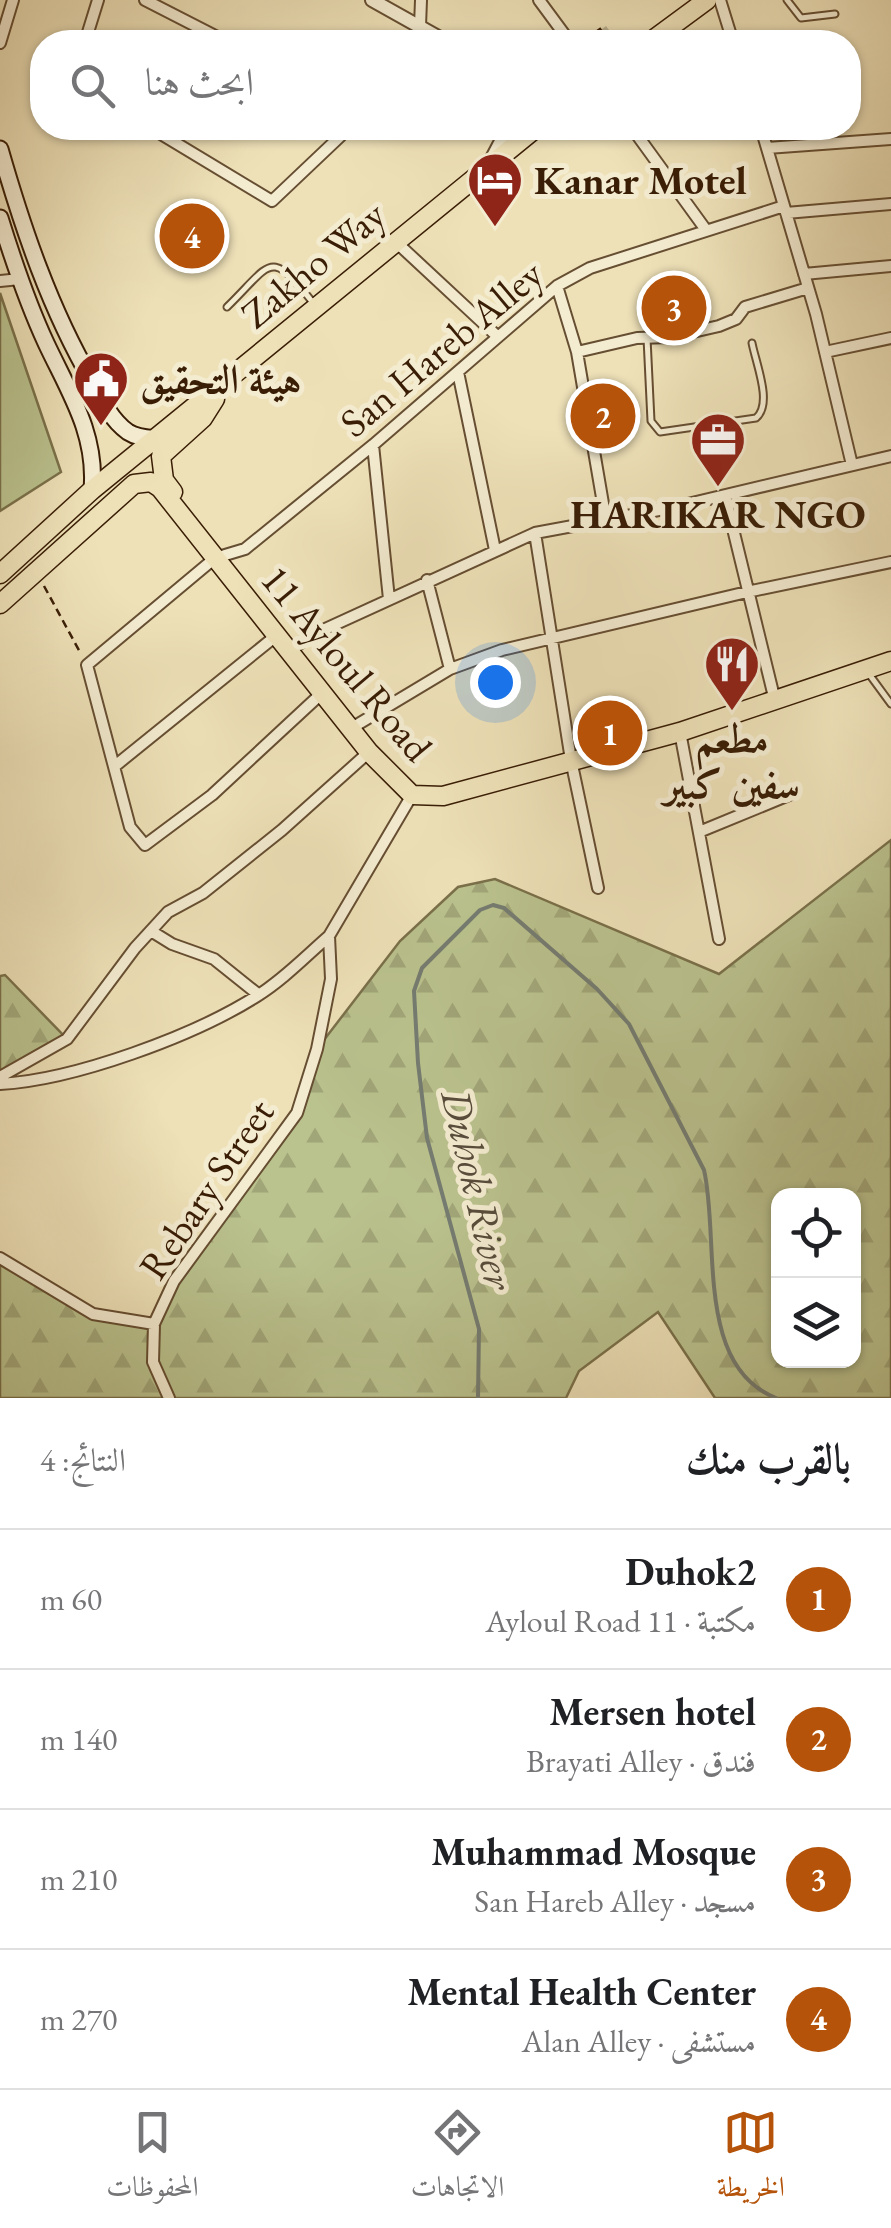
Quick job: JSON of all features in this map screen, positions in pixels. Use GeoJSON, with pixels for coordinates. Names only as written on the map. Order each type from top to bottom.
{"type":"FeatureCollection","features":[{"type":"Feature","properties":{"kind":"highway"},"geometry":{"type":"LineString","coordinates":[[666,30],[706,0]]}},
{"type":"Feature","properties":{"kind":"highway","name":"Zakho Way"},"geometry":{"type":"LineString","coordinates":[[0,574],[92,490],[520,140]]}},
{"type":"Feature","properties":{"kind":"highway"},"geometry":{"type":"LineString","coordinates":[[188,523],[164,480],[161,456],[203,418],[218,389]]}},
{"type":"Feature","properties":{"kind":"highway","name":"11 Ayloul Road"},"geometry":{"type":"LineString","coordinates":[[36,572],[134,484],[145,481],[156,485],[369,752],[412,794],[443,796],[680,732],[891,662]]}},
{"type":"Feature","properties":{"kind":"highway"},"geometry":{"type":"LineString","coordinates":[[0,604],[36,572]]}},
{"type":"Feature","properties":{"kind":"main road"},"geometry":{"type":"LineString","coordinates":[[0,149],[50,301],[108,409],[133,435],[158,439]]}},
{"type":"Feature","properties":{"kind":"main road"},"geometry":{"type":"LineString","coordinates":[[0,218],[20,279],[86,427],[93,454],[92,490]]}},
{"type":"Feature","properties":{"kind":"main road"},"geometry":{"type":"LineString","coordinates":[[86,427],[104,421],[108,409]]}},
{"type":"Feature","properties":{"kind":"street"},"geometry":{"type":"LineString","coordinates":[[0,43],[12,0]]}},
{"type":"Feature","properties":{"kind":"street"},"geometry":{"type":"LineString","coordinates":[[89,30],[98,0]]}},
{"type":"Feature","properties":{"kind":"street"},"geometry":{"type":"LineString","coordinates":[[146,0],[204,30]]}},
{"type":"Feature","properties":{"kind":"street"},"geometry":{"type":"LineString","coordinates":[[372,0],[425,30]]}},
{"type":"Feature","properties":{"kind":"street"},"geometry":{"type":"LineString","coordinates":[[420,26],[421,0]]}},
{"type":"Feature","properties":{"kind":"street"},"geometry":{"type":"LineString","coordinates":[[539,0],[561,30]]}},
{"type":"Feature","properties":{"kind":"street"},"geometry":{"type":"LineString","coordinates":[[720,0],[729,30]]}},
{"type":"Feature","properties":{"kind":"street"},"geometry":{"type":"LineString","coordinates":[[767,148],[891,139]]}},
{"type":"Feature","properties":{"kind":"street"},"geometry":{"type":"LineString","coordinates":[[171,140],[272,201],[336,140]]}},
{"type":"Feature","properties":{"kind":"street"},"geometry":{"type":"LineString","coordinates":[[489,164],[502,140]]}},
{"type":"Feature","properties":{"kind":"street"},"geometry":{"type":"LineString","coordinates":[[641,140],[706,230]]}},
{"type":"Feature","properties":{"kind":"street"},"geometry":{"type":"LineString","coordinates":[[765,140],[808,288],[852,465]]}},
{"type":"Feature","properties":{"kind":"street","name":"San Hareb Alley"},"geometry":{"type":"LineString","coordinates":[[87,664],[214,558],[245,548],[374,445],[557,286],[590,268],[785,209],[891,204]]}},
{"type":"Feature","properties":{"kind":"street"},"geometry":{"type":"LineString","coordinates":[[395,241],[498,336]]}},
{"type":"Feature","properties":{"kind":"street"},"geometry":{"type":"LineString","coordinates":[[804,274],[891,266]]}},
{"type":"Feature","properties":{"kind":"street"},"geometry":{"type":"LineString","coordinates":[[0,281],[20,279]]}},
{"type":"Feature","properties":{"kind":"street"},"geometry":{"type":"LineString","coordinates":[[557,286],[576,352],[606,521]]}},
{"type":"Feature","properties":{"kind":"street"},"geometry":{"type":"LineString","coordinates":[[576,352],[719,326],[736,319],[745,306],[808,288]]}},
{"type":"Feature","properties":{"kind":"street"},"geometry":{"type":"LineString","coordinates":[[825,352],[891,338]]}},
{"type":"Feature","properties":{"kind":"street"},"geometry":{"type":"LineString","coordinates":[[458,372],[495,550]]}},
{"type":"Feature","properties":{"kind":"street"},"geometry":{"type":"LineString","coordinates":[[374,445],[390,599]]}},
{"type":"Feature","properties":{"kind":"street"},"geometry":{"type":"LineString","coordinates":[[116,766],[282,643],[312,635],[534,533],[725,496],[891,456]]}},
{"type":"Feature","properties":{"kind":"street"},"geometry":{"type":"LineString","coordinates":[[725,496],[775,701]]}},
{"type":"Feature","properties":{"kind":"street"},"geometry":{"type":"LineString","coordinates":[[534,533],[598,888]]}},
{"type":"Feature","properties":{"kind":"street"},"geometry":{"type":"LineString","coordinates":[[350,728],[450,669],[502,650],[891,562]]}},
{"type":"Feature","properties":{"kind":"street"},"geometry":{"type":"LineString","coordinates":[[427,580],[450,669]]}},
{"type":"Feature","properties":{"kind":"street"},"geometry":{"type":"LineString","coordinates":[[87,664],[130,827],[145,846],[212,795],[322,693]]}},
{"type":"Feature","properties":{"kind":"street"},"geometry":{"type":"LineString","coordinates":[[680,732],[720,939]]}},
{"type":"Feature","properties":{"kind":"street"},"geometry":{"type":"LineString","coordinates":[[0,1080],[67,1039],[168,912],[204,892],[282,830],[369,752]]}},
{"type":"Feature","properties":{"kind":"street"},"geometry":{"type":"LineString","coordinates":[[0,1080],[105,1062],[197,1028],[259,995],[329,936],[412,794]]}},
{"type":"Feature","properties":{"kind":"street"},"geometry":{"type":"LineString","coordinates":[[700,832],[789,795]]}},
{"type":"Feature","properties":{"kind":"street"},"geometry":{"type":"LineString","coordinates":[[152,930],[172,944],[214,959],[259,995]]}},
{"type":"Feature","properties":{"kind":"street","name":"Rebary Street"},"geometry":{"type":"LineString","coordinates":[[169,1398],[154,1362],[154,1324],[174,1281],[297,1114],[317,1049],[331,979],[329,936]]}},
{"type":"Feature","properties":{"kind":"street"},"geometry":{"type":"LineString","coordinates":[[0,1258],[93,1314],[154,1324]]}},
{"type":"Feature","properties":{"kind":"lane"},"geometry":{"type":"LineString","coordinates":[[787,0],[807,20],[835,14]]}},
{"type":"Feature","properties":{"kind":"lane"},"geometry":{"type":"LineString","coordinates":[[227,307],[268,268],[278,265],[288,270],[316,306]]}},
{"type":"Feature","properties":{"kind":"lane"},"geometry":{"type":"LineString","coordinates":[[646,338],[651,422],[660,432],[756,418],[761,414],[764,399],[752,344]]}},
{"type":"Feature","properties":{"kind":"lane"},"geometry":{"type":"LineString","coordinates":[[867,672],[891,704]]}},
{"type":"Feature","properties":{"kind":"path"},"geometry":{"type":"LineString","coordinates":[[36,572],[87,664]]}},
{"type":"Feature","properties":{"kind":"green space"},"geometry":{"type":"Polygon","coordinates":[[[0,293],[61,472],[0,511],[0,293]]]}},
{"type":"Feature","properties":{"kind":"green space"},"geometry":{"type":"Polygon","coordinates":[[[891,840],[891,1398],[715,1398],[658,1312],[579,1371],[566,1398],[0,1398],[0,1258],[93,1314],[154,1324],[174,1281],[297,1113],[317,1049],[400,941],[458,887],[495,879],[719,974],[891,840]]]}},
{"type":"Feature","properties":{"kind":"green space"},"geometry":{"type":"Polygon","coordinates":[[[5,975],[67,1039],[0,1077],[0,976],[5,975]]]}},
{"type":"Feature","properties":{"kind":"waterway","name":"Duhok River"},"geometry":{"type":"LineString","coordinates":[[478,1398],[479,1329],[427,1138],[414,991],[422,968],[480,910],[493,905],[504,908],[597,989],[629,1024],[704,1170],[715,1298],[732,1358],[750,1382],[776,1398]]}},
{"type":"Feature","properties":{"kind":"place","name":"Kanar Motel"},"geometry":{"type":"Point","coordinates":[495,229]}},
{"type":"Feature","properties":{"kind":"place","name":"Mental Health Center"},"geometry":{"type":"Point","coordinates":[192,236]}},
{"type":"Feature","properties":{"kind":"place","name":"Muhammad Mosque"},"geometry":{"type":"Point","coordinates":[674,308]}},
{"type":"Feature","properties":{"kind":"place","name":"Mersen hotel"},"geometry":{"type":"Point","coordinates":[603,416]}},
{"type":"Feature","properties":{"kind":"place","name":"هيئة التحقيق"},"geometry":{"type":"Point","coordinates":[101,428]}},
{"type":"Feature","properties":{"kind":"place","name":"HARIKAR NGO"},"geometry":{"type":"Point","coordinates":[718,489]}},
{"type":"Feature","properties":{"kind":"place","name":"مطعم سفين كبير"},"geometry":{"type":"Point","coordinates":[732,713]}},
{"type":"Feature","properties":{"kind":"place","name":"Duhok2"},"geometry":{"type":"Point","coordinates":[610,733]}}]}
